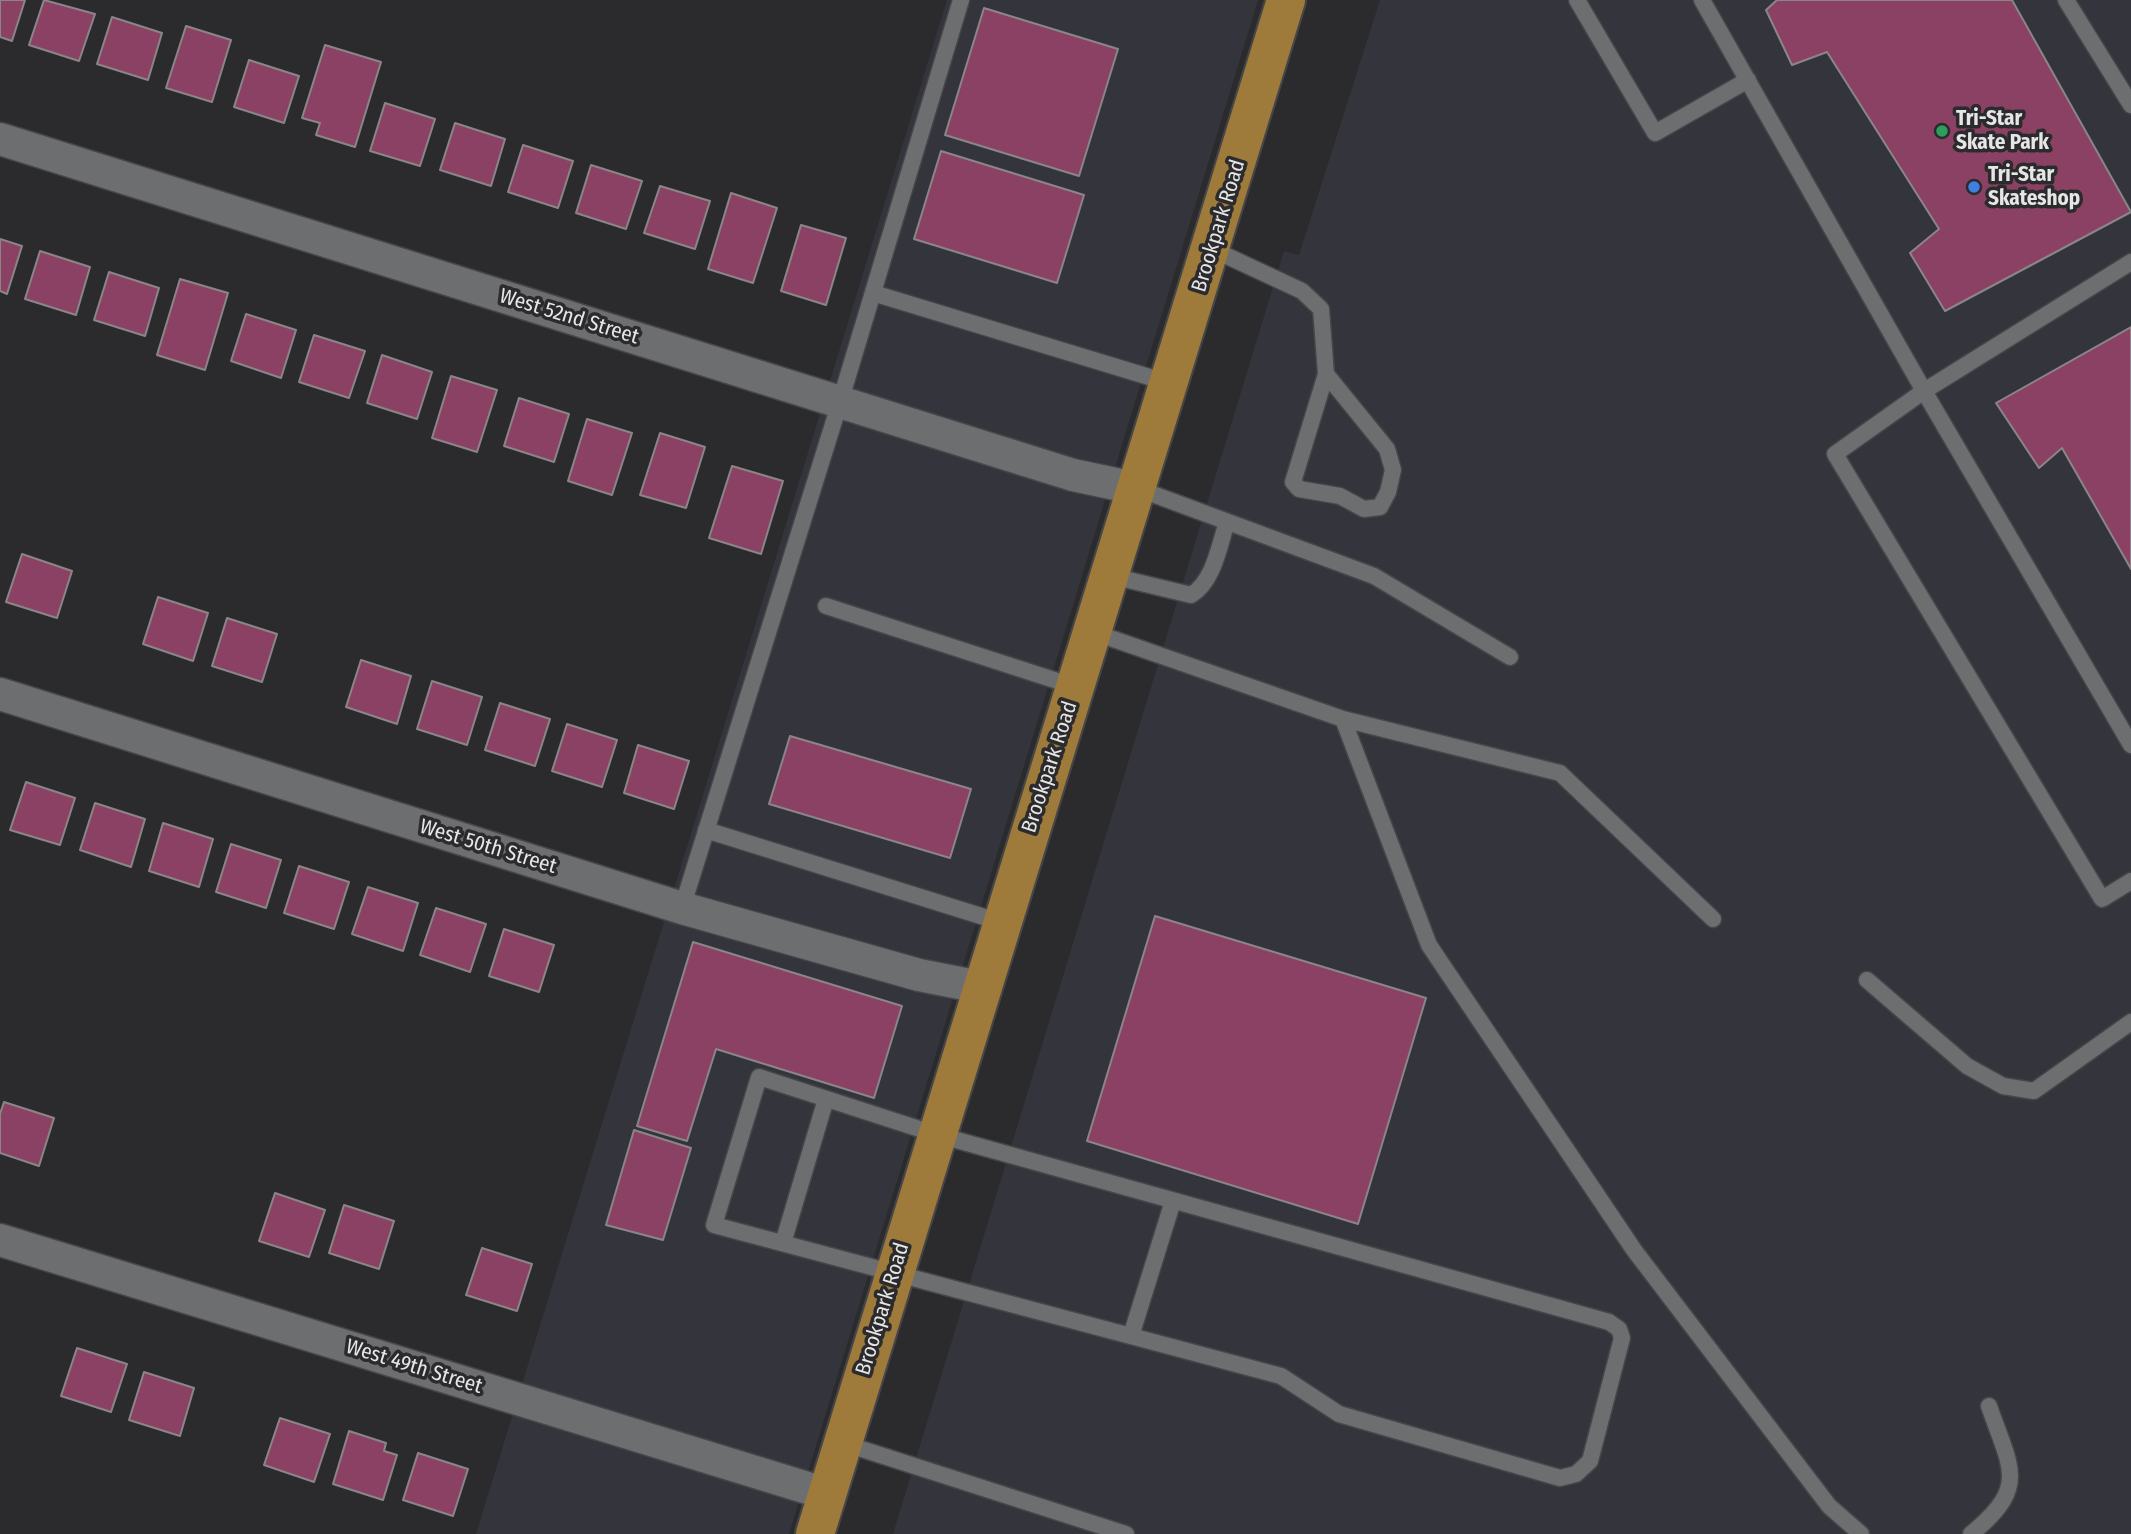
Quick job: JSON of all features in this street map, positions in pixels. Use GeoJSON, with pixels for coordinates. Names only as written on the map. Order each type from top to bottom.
{"type":"FeatureCollection","features":[{"type":"Feature","properties":{"kind":"main road","name":"Brookpark Road"},"geometry":{"type":"LineString","coordinates":[[815,1534],[979,987],[1112,576],[1286,0]]}},
{"type":"Feature","properties":{"kind":"street","name":"West 52nd Street"},"geometry":{"type":"LineString","coordinates":[[0,139],[1073,475],[1139,489]]}},
{"type":"Feature","properties":{"kind":"street","name":"West 50th Street"},"geometry":{"type":"LineString","coordinates":[[0,694],[682,908],[919,975],[979,987]]}},
{"type":"Feature","properties":{"kind":"street","name":"West 49th Street"},"geometry":{"type":"LineString","coordinates":[[0,1240],[827,1494]]}},
{"type":"Feature","properties":{"kind":"lane"},"geometry":{"type":"LineString","coordinates":[[682,908],[840,402],[961,0]]}},
{"type":"Feature","properties":{"kind":"lane"},"geometry":{"type":"LineString","coordinates":[[1577,0],[1655,133],[1748,80]]}},
{"type":"Feature","properties":{"kind":"lane"},"geometry":{"type":"LineString","coordinates":[[1702,0],[1924,391],[2131,745]]}},
{"type":"Feature","properties":{"kind":"lane"},"geometry":{"type":"LineString","coordinates":[[2066,0],[2131,105]]}},
{"type":"Feature","properties":{"kind":"lane"},"geometry":{"type":"LineString","coordinates":[[1212,249],[1302,291],[1321,309],[1326,374],[1293,482],[1299,489],[1340,496],[1364,509],[1380,507],[1388,492],[1393,470],[1387,449],[1326,374]]}},
{"type":"Feature","properties":{"kind":"lane"},"geometry":{"type":"LineString","coordinates":[[2131,262],[1924,391],[1835,454],[2102,899],[2131,881]]}},
{"type":"Feature","properties":{"kind":"lane"},"geometry":{"type":"LineString","coordinates":[[873,293],[1171,384]]}},
{"type":"Feature","properties":{"kind":"lane"},"geometry":{"type":"LineString","coordinates":[[1139,489],[1374,576],[1510,657]]}},
{"type":"Feature","properties":{"kind":"lane"},"geometry":{"type":"LineString","coordinates":[[1112,576],[1191,595],[1201,589],[1209,576],[1227,522]]}},
{"type":"Feature","properties":{"kind":"lane"},"geometry":{"type":"LineString","coordinates":[[826,606],[1076,687]]}},
{"type":"Feature","properties":{"kind":"lane"},"geometry":{"type":"LineString","coordinates":[[1093,632],[1343,719],[1560,773],[1713,919]]}},
{"type":"Feature","properties":{"kind":"lane"},"geometry":{"type":"LineString","coordinates":[[1343,719],[1429,945],[1634,1250],[1829,1506],[1861,1534]]}},
{"type":"Feature","properties":{"kind":"lane"},"geometry":{"type":"LineString","coordinates":[[706,830],[1000,922]]}},
{"type":"Feature","properties":{"kind":"lane"},"geometry":{"type":"LineString","coordinates":[[1867,980],[1967,1066],[2003,1086],[2034,1091],[2131,1022]]}},
{"type":"Feature","properties":{"kind":"lane"},"geometry":{"type":"LineString","coordinates":[[759,1077],[934,1134],[1609,1322],[1619,1329],[1622,1338],[1590,1461],[1576,1474],[1560,1478],[1339,1414],[1282,1377],[714,1225],[759,1077]]}},
{"type":"Feature","properties":{"kind":"lane"},"geometry":{"type":"LineString","coordinates":[[783,1243],[826,1099]]}},
{"type":"Feature","properties":{"kind":"lane"},"geometry":{"type":"LineString","coordinates":[[1130,1336],[1173,1201]]}},
{"type":"Feature","properties":{"kind":"lane"},"geometry":{"type":"LineString","coordinates":[[1971,1534],[2005,1500],[2012,1475],[1989,1406]]}},
{"type":"Feature","properties":{"kind":"lane"},"geometry":{"type":"LineString","coordinates":[[843,1443],[1126,1534]]}},
{"type":"Feature","properties":{"kind":"shaded area"},"geometry":{"type":"Polygon","coordinates":[[[947,0],[1258,0],[789,1534],[476,1534],[947,0]]]}},
{"type":"Feature","properties":{"kind":"shaded area"},"geometry":{"type":"Polygon","coordinates":[[[1380,0],[2131,0],[2131,1534],[893,1534],[1284,251],[1299,255],[1380,0]]]}},
{"type":"Feature","properties":{"kind":"building"},"geometry":{"type":"Polygon","coordinates":[[[0,0],[25,0],[12,41],[0,37],[0,0]]]}},
{"type":"Feature","properties":{"kind":"building"},"geometry":{"type":"Polygon","coordinates":[[[44,0],[95,14],[79,61],[29,45],[44,0]]]}},
{"type":"Feature","properties":{"kind":"building"},"geometry":{"type":"Polygon","coordinates":[[[1777,0],[2012,0],[2131,212],[1945,311],[1910,253],[1939,229],[1827,52],[1792,65],[1766,10],[1777,0]]]}},
{"type":"Feature","properties":{"kind":"building"},"geometry":{"type":"Polygon","coordinates":[[[984,8],[1118,49],[1079,176],[945,135],[984,8]]]}},
{"type":"Feature","properties":{"kind":"building"},"geometry":{"type":"Polygon","coordinates":[[[112,17],[162,33],[148,80],[97,64],[112,17]]]}},
{"type":"Feature","properties":{"kind":"building"},"geometry":{"type":"Polygon","coordinates":[[[186,26],[231,40],[212,102],[166,88],[186,26]]]}},
{"type":"Feature","properties":{"kind":"building"},"geometry":{"type":"Polygon","coordinates":[[[325,45],[381,62],[355,147],[316,135],[320,123],[302,118],[325,45]]]}},
{"type":"Feature","properties":{"kind":"building"},"geometry":{"type":"Polygon","coordinates":[[[249,60],[299,76],[284,123],[234,107],[249,60]]]}},
{"type":"Feature","properties":{"kind":"building"},"geometry":{"type":"Polygon","coordinates":[[[385,103],[435,119],[420,166],[370,151],[385,103]]]}},
{"type":"Feature","properties":{"kind":"building"},"geometry":{"type":"Polygon","coordinates":[[[455,123],[505,139],[491,186],[440,170],[455,123]]]}},
{"type":"Feature","properties":{"kind":"building"},"geometry":{"type":"Polygon","coordinates":[[[523,145],[573,161],[558,208],[508,192],[523,145]]]}},
{"type":"Feature","properties":{"kind":"building"},"geometry":{"type":"Polygon","coordinates":[[[941,151],[1084,195],[1057,283],[914,239],[941,151]]]}},
{"type":"Feature","properties":{"kind":"building"},"geometry":{"type":"Polygon","coordinates":[[[591,165],[642,181],[626,229],[576,213],[591,165]]]}},
{"type":"Feature","properties":{"kind":"building"},"geometry":{"type":"Polygon","coordinates":[[[660,186],[710,201],[695,249],[644,233],[660,186]]]}},
{"type":"Feature","properties":{"kind":"building"},"geometry":{"type":"Polygon","coordinates":[[[731,193],[777,208],[753,283],[708,269],[731,193]]]}},
{"type":"Feature","properties":{"kind":"building"},"geometry":{"type":"Polygon","coordinates":[[[801,225],[846,238],[826,305],[781,291],[801,225]]]}},
{"type":"Feature","properties":{"kind":"building"},"geometry":{"type":"Polygon","coordinates":[[[0,239],[22,246],[7,294],[0,291],[0,239]]]}},
{"type":"Feature","properties":{"kind":"building"},"geometry":{"type":"Polygon","coordinates":[[[40,251],[90,267],[76,315],[25,299],[40,251]]]}},
{"type":"Feature","properties":{"kind":"building"},"geometry":{"type":"Polygon","coordinates":[[[109,272],[159,288],[145,336],[94,320],[109,272]]]}},
{"type":"Feature","properties":{"kind":"building"},"geometry":{"type":"Polygon","coordinates":[[[180,279],[228,293],[205,370],[157,355],[180,279]]]}},
{"type":"Feature","properties":{"kind":"building"},"geometry":{"type":"Polygon","coordinates":[[[246,314],[296,330],[281,378],[231,361],[246,314]]]}},
{"type":"Feature","properties":{"kind":"building"},"geometry":{"type":"Polygon","coordinates":[[[2131,327],[2131,569],[2062,448],[2039,468],[1996,403],[2131,327]]]}},
{"type":"Feature","properties":{"kind":"building"},"geometry":{"type":"Polygon","coordinates":[[[314,335],[365,351],[349,398],[299,382],[314,335]]]}},
{"type":"Feature","properties":{"kind":"building"},"geometry":{"type":"Polygon","coordinates":[[[382,355],[432,372],[417,419],[367,403],[382,355]]]}},
{"type":"Feature","properties":{"kind":"building"},"geometry":{"type":"Polygon","coordinates":[[[451,376],[497,390],[477,452],[432,438],[451,376]]]}},
{"type":"Feature","properties":{"kind":"building"},"geometry":{"type":"Polygon","coordinates":[[[519,398],[569,414],[554,462],[504,446],[519,398]]]}},
{"type":"Feature","properties":{"kind":"building"},"geometry":{"type":"Polygon","coordinates":[[[587,419],[632,433],[612,495],[568,481],[587,419]]]}},
{"type":"Feature","properties":{"kind":"building"},"geometry":{"type":"Polygon","coordinates":[[[660,433],[705,447],[686,508],[640,495],[660,433]]]}},
{"type":"Feature","properties":{"kind":"building"},"geometry":{"type":"Polygon","coordinates":[[[732,466],[783,481],[761,554],[709,538],[732,466]]]}},
{"type":"Feature","properties":{"kind":"building"},"geometry":{"type":"Polygon","coordinates":[[[22,554],[72,571],[57,618],[6,602],[22,554]]]}},
{"type":"Feature","properties":{"kind":"building"},"geometry":{"type":"Polygon","coordinates":[[[158,597],[208,613],[193,661],[143,644],[158,597]]]}},
{"type":"Feature","properties":{"kind":"building"},"geometry":{"type":"Polygon","coordinates":[[[227,618],[277,634],[262,682],[212,666],[227,618]]]}},
{"type":"Feature","properties":{"kind":"building"},"geometry":{"type":"Polygon","coordinates":[[[361,660],[411,676],[397,724],[346,707],[361,660]]]}},
{"type":"Feature","properties":{"kind":"building"},"geometry":{"type":"Polygon","coordinates":[[[432,681],[482,697],[467,745],[417,729],[432,681]]]}},
{"type":"Feature","properties":{"kind":"building"},"geometry":{"type":"Polygon","coordinates":[[[500,703],[550,719],[535,766],[485,750],[500,703]]]}},
{"type":"Feature","properties":{"kind":"building"},"geometry":{"type":"Polygon","coordinates":[[[567,724],[617,740],[602,787],[552,771],[567,724]]]}},
{"type":"Feature","properties":{"kind":"building"},"geometry":{"type":"Polygon","coordinates":[[[790,736],[971,789],[950,858],[769,804],[790,736]]]}},
{"type":"Feature","properties":{"kind":"building"},"geometry":{"type":"Polygon","coordinates":[[[638,745],[689,761],[674,809],[624,793],[638,745]]]}},
{"type":"Feature","properties":{"kind":"building"},"geometry":{"type":"Polygon","coordinates":[[[26,782],[75,798],[60,845],[10,830],[26,782]]]}},
{"type":"Feature","properties":{"kind":"building"},"geometry":{"type":"Polygon","coordinates":[[[95,803],[145,819],[131,867],[80,850],[95,803]]]}},
{"type":"Feature","properties":{"kind":"building"},"geometry":{"type":"Polygon","coordinates":[[[163,823],[213,839],[199,887],[149,871],[163,823]]]}},
{"type":"Feature","properties":{"kind":"building"},"geometry":{"type":"Polygon","coordinates":[[[231,844],[281,860],[266,908],[216,892],[231,844]]]}},
{"type":"Feature","properties":{"kind":"building"},"geometry":{"type":"Polygon","coordinates":[[[299,866],[349,882],[334,929],[284,913],[299,866]]]}},
{"type":"Feature","properties":{"kind":"building"},"geometry":{"type":"Polygon","coordinates":[[[368,887],[418,903],[403,951],[352,934],[368,887]]]}},
{"type":"Feature","properties":{"kind":"building"},"geometry":{"type":"Polygon","coordinates":[[[436,908],[486,924],[470,972],[420,955],[436,908]]]}},
{"type":"Feature","properties":{"kind":"building"},"geometry":{"type":"Polygon","coordinates":[[[1155,916],[1426,998],[1358,1224],[1087,1141],[1155,916]]]}},
{"type":"Feature","properties":{"kind":"building"},"geometry":{"type":"Polygon","coordinates":[[[504,929],[554,945],[539,992],[489,976],[504,929]]]}},
{"type":"Feature","properties":{"kind":"building"},"geometry":{"type":"Polygon","coordinates":[[[693,942],[902,1006],[874,1098],[716,1049],[687,1141],[637,1126],[693,942]]]}},
{"type":"Feature","properties":{"kind":"building"},"geometry":{"type":"Polygon","coordinates":[[[4,1102],[54,1118],[39,1166],[0,1153],[0,1114],[4,1102]]]}},
{"type":"Feature","properties":{"kind":"building"},"geometry":{"type":"Polygon","coordinates":[[[634,1130],[691,1148],[663,1240],[606,1225],[634,1130]]]}},
{"type":"Feature","properties":{"kind":"building"},"geometry":{"type":"Polygon","coordinates":[[[275,1193],[325,1210],[309,1257],[259,1241],[275,1193]]]}},
{"type":"Feature","properties":{"kind":"building"},"geometry":{"type":"Polygon","coordinates":[[[344,1205],[394,1221],[379,1269],[329,1253],[344,1205]]]}},
{"type":"Feature","properties":{"kind":"building"},"geometry":{"type":"Polygon","coordinates":[[[482,1248],[532,1264],[517,1311],[466,1295],[482,1248]]]}},
{"type":"Feature","properties":{"kind":"building"},"geometry":{"type":"Polygon","coordinates":[[[77,1348],[127,1364],[111,1412],[61,1396],[77,1348]]]}},
{"type":"Feature","properties":{"kind":"building"},"geometry":{"type":"Polygon","coordinates":[[[144,1372],[194,1388],[180,1436],[129,1420],[144,1372]]]}},
{"type":"Feature","properties":{"kind":"building"},"geometry":{"type":"Polygon","coordinates":[[[280,1418],[330,1434],[314,1482],[264,1465],[280,1418]]]}},
{"type":"Feature","properties":{"kind":"building"},"geometry":{"type":"Polygon","coordinates":[[[349,1431],[386,1443],[384,1451],[397,1455],[383,1500],[333,1484],[349,1431]]]}},
{"type":"Feature","properties":{"kind":"building"},"geometry":{"type":"Polygon","coordinates":[[[418,1453],[468,1469],[453,1516],[403,1500],[418,1453]]]}},
{"type":"Feature","properties":{"kind":"place","name":"Tri-Star Skate Park"},"geometry":{"type":"Point","coordinates":[1942,131]}},
{"type":"Feature","properties":{"kind":"place","name":"Tri-Star Skateshop"},"geometry":{"type":"Point","coordinates":[1974,187]}}]}
